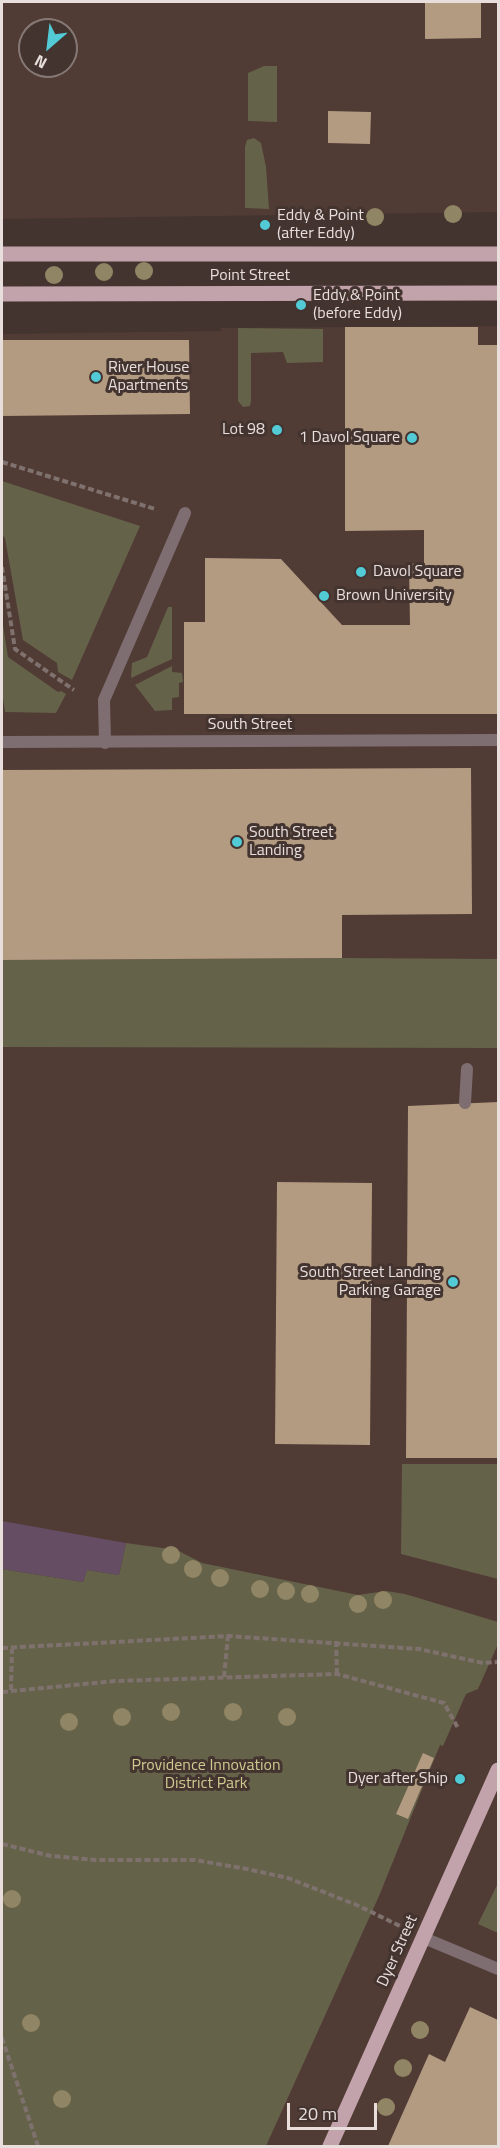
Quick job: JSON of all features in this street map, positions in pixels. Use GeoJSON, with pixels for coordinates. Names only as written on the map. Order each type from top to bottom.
{"type":"FeatureCollection","features":[{"type":"Feature","properties":{"kind":"main road","name":"Point Street"},"geometry":{"type":"LineString","coordinates":[[2,254],[498,254]]}},
{"type":"Feature","properties":{"kind":"main road","name":"Point Street"},"geometry":{"type":"LineString","coordinates":[[2,294],[498,293]]}},
{"type":"Feature","properties":{"kind":"main road","name":"Dyer Street"},"geometry":{"type":"LineString","coordinates":[[330,2146],[498,1770]]}},
{"type":"Feature","properties":{"kind":"street"},"geometry":{"type":"LineString","coordinates":[[105,743],[104,700],[186,513]]}},
{"type":"Feature","properties":{"kind":"street","name":"South Street"},"geometry":{"type":"LineString","coordinates":[[2,742],[498,740]]}},
{"type":"Feature","properties":{"kind":"street"},"geometry":{"type":"LineString","coordinates":[[465,1103],[467,1069]]}},
{"type":"Feature","properties":{"kind":"street"},"geometry":{"type":"LineString","coordinates":[[424,1938],[498,1969]]}},
{"type":"Feature","properties":{"kind":"path"},"geometry":{"type":"LineString","coordinates":[[2,462],[155,509]]}},
{"type":"Feature","properties":{"kind":"path"},"geometry":{"type":"LineString","coordinates":[[2,567],[15,650],[74,690]]}},
{"type":"Feature","properties":{"kind":"path"},"geometry":{"type":"LineString","coordinates":[[224,1677],[228,1655],[228,1636]]}},
{"type":"Feature","properties":{"kind":"path"},"geometry":{"type":"LineString","coordinates":[[2,1648],[228,1636],[419,1648],[483,1663],[497,1662]]}},
{"type":"Feature","properties":{"kind":"path"},"geometry":{"type":"LineString","coordinates":[[336,1641],[337,1674]]}},
{"type":"Feature","properties":{"kind":"path"},"geometry":{"type":"LineString","coordinates":[[11,1690],[12,1649]]}},
{"type":"Feature","properties":{"kind":"path"},"geometry":{"type":"LineString","coordinates":[[2,1692],[115,1681],[337,1674],[444,1703],[458,1728]]}},
{"type":"Feature","properties":{"kind":"path"},"geometry":{"type":"LineString","coordinates":[[2,1844],[51,1856],[97,1860],[195,1860],[257,1871],[288,1878],[359,1906],[424,1938]]}},
{"type":"Feature","properties":{"kind":"path"},"geometry":{"type":"LineString","coordinates":[[2,2038],[38,2146]]}},
{"type":"Feature","properties":{"kind":"shaded area"},"geometry":{"type":"Polygon","coordinates":[[[2,2],[498,2],[498,212],[2,219],[2,2]]]}},
{"type":"Feature","properties":{"kind":"shaded area"},"geometry":{"type":"Polygon","coordinates":[[[498,326],[498,2146],[2,2146],[2,334],[221,331],[221,328],[498,326]]]}},
{"type":"Feature","properties":{"kind":"shaded area"},"geometry":{"type":"Polygon","coordinates":[[[2,1521],[126,1543],[119,1575],[87,1570],[83,1582],[2,1569],[2,1521]]]}},
{"type":"Feature","properties":{"kind":"green space"},"geometry":{"type":"Polygon","coordinates":[[[264,66],[277,66],[277,122],[248,121],[248,73],[264,66]]]}},
{"type":"Feature","properties":{"kind":"green space"},"geometry":{"type":"Polygon","coordinates":[[[254,138],[261,143],[266,167],[269,209],[245,208],[245,147],[247,140],[254,138]]]}},
{"type":"Feature","properties":{"kind":"green space"},"geometry":{"type":"Polygon","coordinates":[[[238,328],[323,329],[323,362],[287,363],[283,352],[251,353],[251,401],[250,406],[243,407],[238,401],[238,328]]]}},
{"type":"Feature","properties":{"kind":"green space"},"geometry":{"type":"Polygon","coordinates":[[[2,481],[140,526],[72,680],[58,672],[57,663],[23,640],[5,538],[2,535],[2,481]]]}},
{"type":"Feature","properties":{"kind":"green space"},"geometry":{"type":"Polygon","coordinates":[[[168,607],[172,607],[172,659],[131,678],[132,663],[147,657],[168,607]]]}},
{"type":"Feature","properties":{"kind":"green space"},"geometry":{"type":"Polygon","coordinates":[[[2,619],[8,657],[58,692],[66,694],[56,713],[5,712],[2,691],[2,619]]]}},
{"type":"Feature","properties":{"kind":"green space"},"geometry":{"type":"Polygon","coordinates":[[[172,666],[172,672],[182,673],[183,682],[179,683],[179,697],[172,698],[172,710],[155,711],[135,685],[172,666]]]}},
{"type":"Feature","properties":{"kind":"green space"},"geometry":{"type":"Polygon","coordinates":[[[498,959],[498,1048],[2,1047],[2,960],[498,959]]]}},
{"type":"Feature","properties":{"kind":"green space"},"geometry":{"type":"Polygon","coordinates":[[[402,1464],[498,1464],[498,1579],[401,1554],[402,1464]]]}},
{"type":"Feature","properties":{"kind":"green space","name":"Providence Innovation District Park"},"geometry":{"type":"Polygon","coordinates":[[[126,1543],[177,1550],[202,1563],[358,1595],[386,1591],[405,1594],[498,1622],[498,1644],[478,1689],[466,1694],[443,1746],[440,1745],[379,1896],[266,2146],[2,2146],[2,1569],[83,1582],[87,1570],[119,1575],[126,1543]]]}},
{"type":"Feature","properties":{"kind":"green space"},"geometry":{"type":"Polygon","coordinates":[[[498,1883],[498,1933],[478,1924],[498,1883]]]}},
{"type":"Feature","properties":{"kind":"building"},"geometry":{"type":"Polygon","coordinates":[[[425,2],[481,2],[481,38],[425,39],[425,2]]]}},
{"type":"Feature","properties":{"kind":"building"},"geometry":{"type":"Polygon","coordinates":[[[328,111],[371,112],[370,144],[328,143],[328,111]]]}},
{"type":"Feature","properties":{"kind":"building"},"geometry":{"type":"Polygon","coordinates":[[[345,327],[478,327],[478,345],[498,345],[498,714],[184,714],[184,622],[205,622],[205,558],[281,559],[342,625],[410,625],[409,564],[424,563],[424,530],[345,531],[345,327]]]}},
{"type":"Feature","properties":{"kind":"building","name":"River House Apartments"},"geometry":{"type":"Polygon","coordinates":[[[2,340],[189,340],[190,414],[2,416],[2,340]]]}},
{"type":"Feature","properties":{"kind":"building","name":"South Street Landing"},"geometry":{"type":"Polygon","coordinates":[[[471,768],[472,914],[342,915],[342,958],[2,960],[2,770],[471,768]]]}},
{"type":"Feature","properties":{"kind":"building","name":"South Street Landing Parking Garage"},"geometry":{"type":"Polygon","coordinates":[[[498,1102],[498,1458],[406,1458],[408,1106],[498,1102]]]}},
{"type":"Feature","properties":{"kind":"building"},"geometry":{"type":"Polygon","coordinates":[[[277,1182],[372,1183],[370,1445],[275,1444],[277,1182]]]}},
{"type":"Feature","properties":{"kind":"building"},"geometry":{"type":"Polygon","coordinates":[[[423,1753],[434,1758],[408,1819],[396,1814],[423,1753]]]}},
{"type":"Feature","properties":{"kind":"building"},"geometry":{"type":"Polygon","coordinates":[[[470,2007],[498,2020],[498,2146],[388,2146],[429,2054],[445,2062],[470,2007]]]}},
{"type":"Feature","properties":{"kind":"place","name":"Eddy & Point (after Eddy)"},"geometry":{"type":"Point","coordinates":[265,225]}},
{"type":"Feature","properties":{"kind":"place","name":"Eddy & Point (before Eddy)"},"geometry":{"type":"Point","coordinates":[301,305]}},
{"type":"Feature","properties":{"kind":"place","name":"River House Apartments"},"geometry":{"type":"Point","coordinates":[96,377]}},
{"type":"Feature","properties":{"kind":"place","name":"Lot 98"},"geometry":{"type":"Point","coordinates":[277,430]}},
{"type":"Feature","properties":{"kind":"place","name":"1 Davol Square"},"geometry":{"type":"Point","coordinates":[412,438]}},
{"type":"Feature","properties":{"kind":"place","name":"Davol Square"},"geometry":{"type":"Point","coordinates":[361,572]}},
{"type":"Feature","properties":{"kind":"place","name":"Brown University"},"geometry":{"type":"Point","coordinates":[324,596]}},
{"type":"Feature","properties":{"kind":"place","name":"South Street Landing"},"geometry":{"type":"Point","coordinates":[237,842]}},
{"type":"Feature","properties":{"kind":"place","name":"South Street Landing Parking Garage"},"geometry":{"type":"Point","coordinates":[453,1282]}},
{"type":"Feature","properties":{"kind":"place","name":"Dyer after Ship"},"geometry":{"type":"Point","coordinates":[460,1779]}}]}
